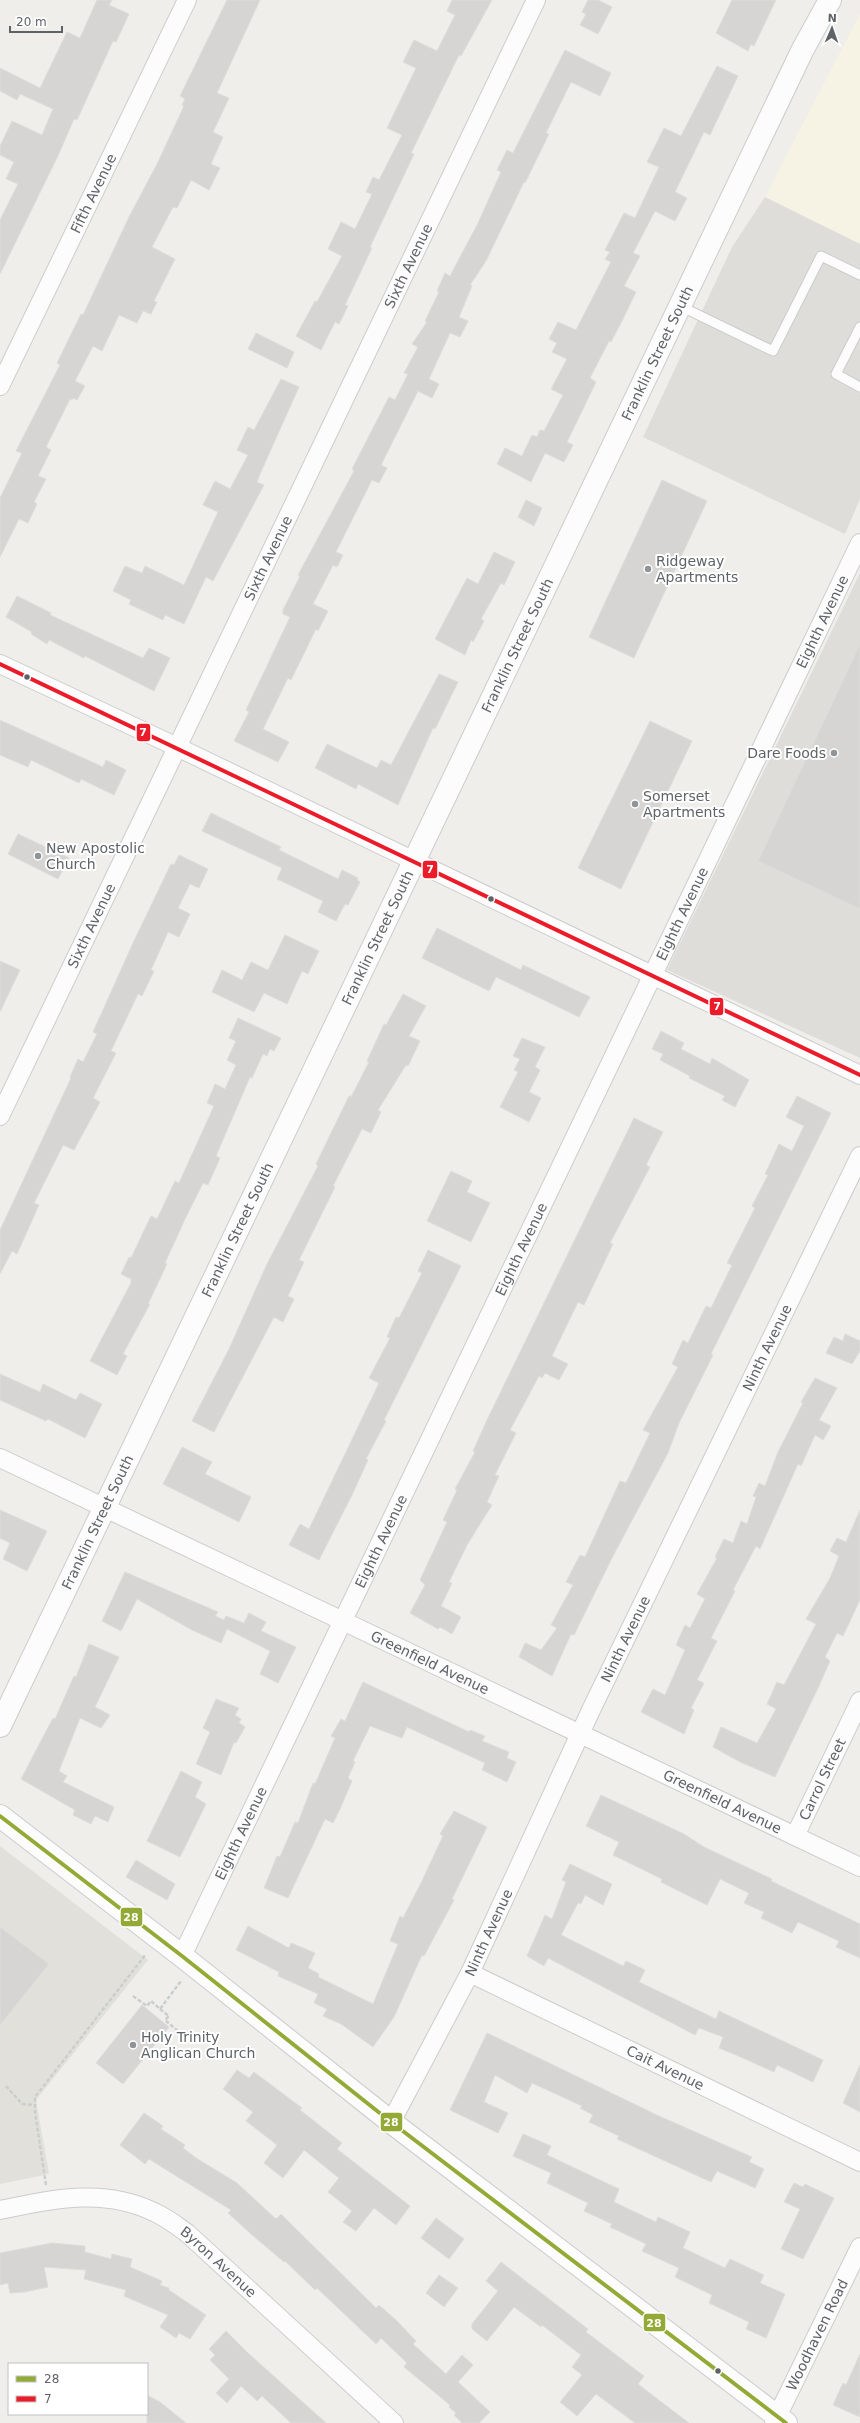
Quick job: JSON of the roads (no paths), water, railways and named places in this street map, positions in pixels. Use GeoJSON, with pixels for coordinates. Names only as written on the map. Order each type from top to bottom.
{"type":"FeatureCollection","features":[{"type":"Feature","properties":{"kind":"street","name":"Fifth Avenue"},"geometry":{"type":"LineString","coordinates":[[0,386],[187,0]]}},
{"type":"Feature","properties":{"kind":"street","name":"Sixth Avenue"},"geometry":{"type":"LineString","coordinates":[[0,1116],[536,0]]}},
{"type":"Feature","properties":{"kind":"street","name":"Franklin Street South"},"geometry":{"type":"LineString","coordinates":[[0,1726],[814,27],[830,0]]}},
{"type":"Feature","properties":{"kind":"street","name":"Eighth Avenue"},"geometry":{"type":"LineString","coordinates":[[182,1956],[860,543]]}},
{"type":"Feature","properties":{"kind":"street"},"geometry":{"type":"LineString","coordinates":[[0,664],[177,747],[860,1075]]}},
{"type":"Feature","properties":{"kind":"street","name":"Ninth Avenue"},"geometry":{"type":"LineString","coordinates":[[391,2122],[470,1973],[581,1733],[860,1156]]}},
{"type":"Feature","properties":{"kind":"street","name":"Greenfield Avenue"},"geometry":{"type":"LineString","coordinates":[[0,1458],[344,1620],[860,1867]]}},
{"type":"Feature","properties":{"kind":"street","name":"Carrol Street"},"geometry":{"type":"LineString","coordinates":[[795,1836],[860,1701]]}},
{"type":"Feature","properties":{"kind":"street"},"geometry":{"type":"LineString","coordinates":[[0,1816],[182,1956],[391,2122],[779,2421]]}},
{"type":"Feature","properties":{"kind":"street","name":"Cait Avenue"},"geometry":{"type":"LineString","coordinates":[[470,1973],[860,2162]]}},
{"type":"Feature","properties":{"kind":"street","name":"Byron Avenue"},"geometry":{"type":"LineString","coordinates":[[0,2210],[49,2199],[85,2195],[120,2201],[156,2212],[187,2232],[394,2423]]}},
{"type":"Feature","properties":{"kind":"street","name":"Woodhaven Road"},"geometry":{"type":"LineString","coordinates":[[779,2421],[860,2247]]}},
{"type":"Feature","properties":{"kind":"lane"},"geometry":{"type":"LineString","coordinates":[[680,306],[773,351],[821,256],[860,275]]}},
{"type":"Feature","properties":{"kind":"lane"},"geometry":{"type":"LineString","coordinates":[[860,327],[836,374],[860,387]]}},
{"type":"Feature","properties":{"kind":"place","name":"Ridgeway Apartments"},"geometry":{"type":"Point","coordinates":[648,569]}},
{"type":"Feature","properties":{"kind":"place","name":"Dare Foods"},"geometry":{"type":"Point","coordinates":[834,753]}},
{"type":"Feature","properties":{"kind":"place","name":"Somerset Apartments"},"geometry":{"type":"Point","coordinates":[635,804]}},
{"type":"Feature","properties":{"kind":"place","name":"New Apostolic Church"},"geometry":{"type":"Point","coordinates":[38,856]}},
{"type":"Feature","properties":{"kind":"place","name":"Holy Trinity Anglican Church"},"geometry":{"type":"Point","coordinates":[133,2045]}}]}
